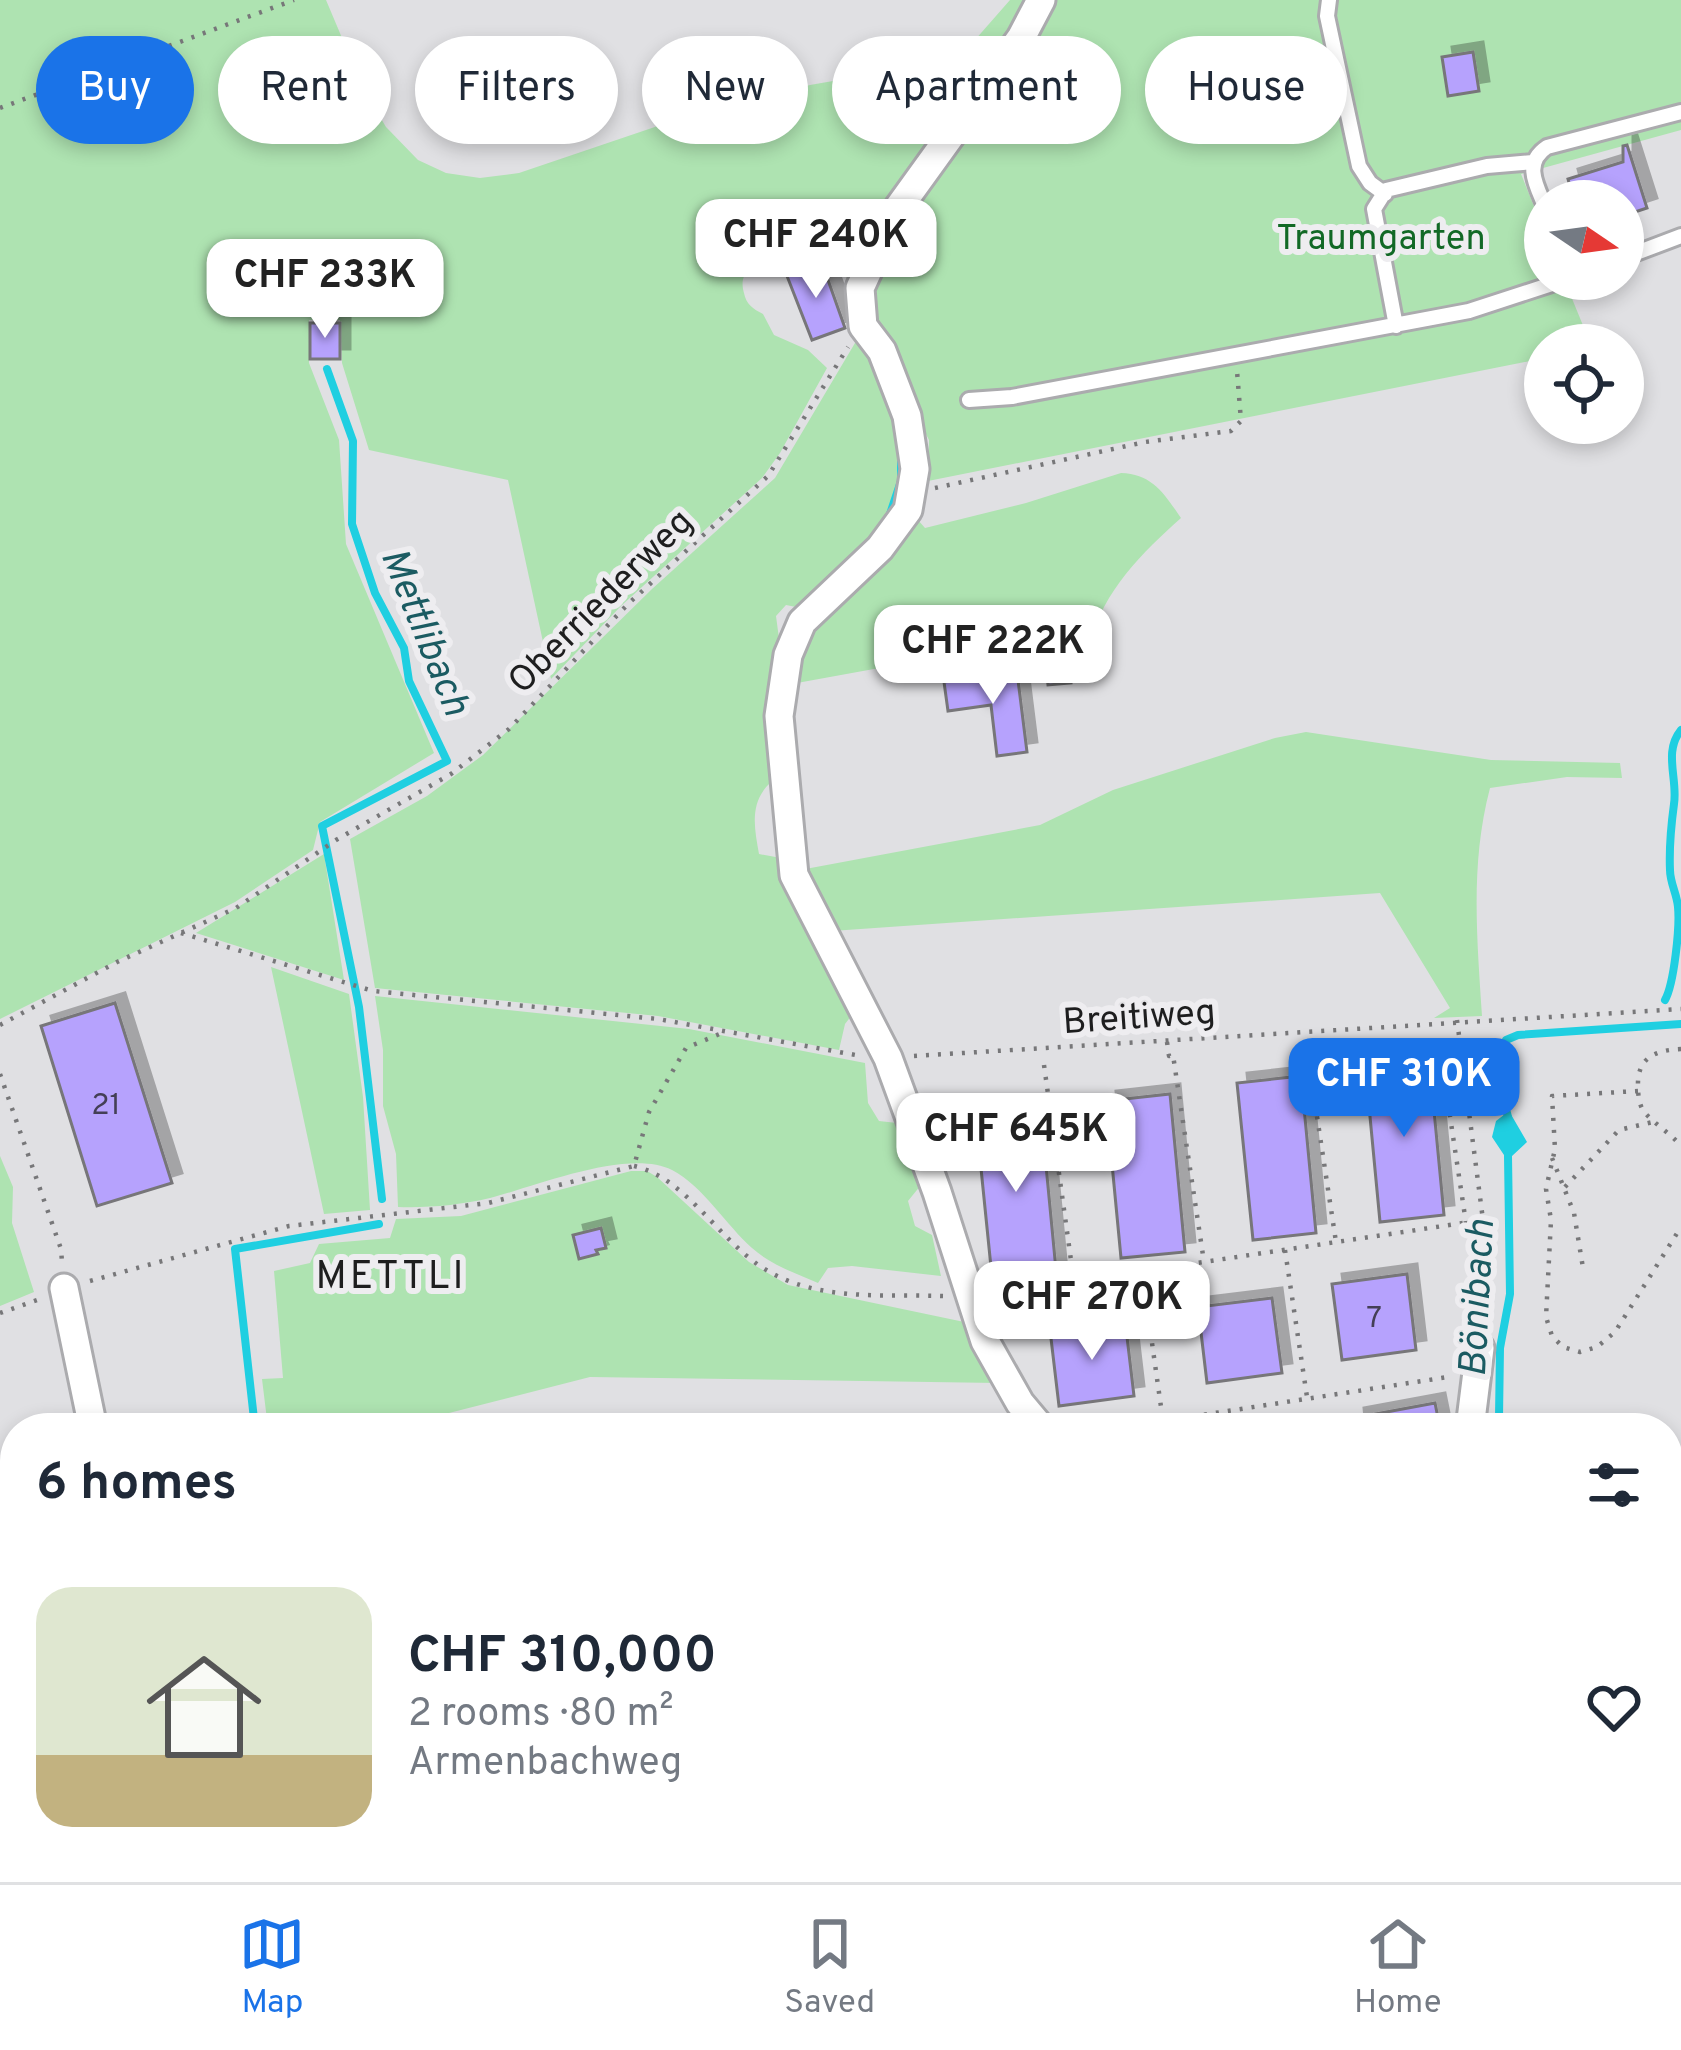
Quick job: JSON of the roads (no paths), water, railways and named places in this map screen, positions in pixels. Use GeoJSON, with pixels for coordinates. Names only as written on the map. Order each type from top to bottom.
{"type":"FeatureCollection","features":[{"type":"Feature","properties":{"kind":"street"},"geometry":{"type":"LineString","coordinates":[[1030,1413],[1002,1376],[969,1297],[938,1192],[888,1058],[794,875],[778,716],[788,655],[802,622],[880,548],[908,510],[915,469],[907,416],[882,351],[863,326],[860,288],[894,214],[1021,38],[1041,0]]}},
{"type":"Feature","properties":{"kind":"street"},"geometry":{"type":"LineString","coordinates":[[64,1288],[90,1413]]}},
{"type":"Feature","properties":{"kind":"street"},"geometry":{"type":"LineString","coordinates":[[1472,1413],[1478,1359]]}},
{"type":"Feature","properties":{"kind":"lane"},"geometry":{"type":"LineString","coordinates":[[1329,0],[1328,16],[1359,166],[1385,194]]}},
{"type":"Feature","properties":{"kind":"lane"},"geometry":{"type":"LineString","coordinates":[[1396,326],[1374,209],[1398,184],[1533,162],[1547,147],[1681,112]]}},
{"type":"Feature","properties":{"kind":"lane"},"geometry":{"type":"LineString","coordinates":[[1533,162],[1534,180]]}},
{"type":"Feature","properties":{"kind":"lane"},"geometry":{"type":"LineString","coordinates":[[1644,250],[1681,236]]}},
{"type":"Feature","properties":{"kind":"lane"},"geometry":{"type":"LineString","coordinates":[[969,400],[1012,397],[1396,326],[1469,311],[1524,293]]}},
{"type":"Feature","properties":{"kind":"water","name":"Bönibach"},"geometry":{"type":"Polygon","coordinates":[[[1509,1111],[1527,1142],[1510,1164],[1492,1137],[1496,1121],[1509,1111]]]}},
{"type":"Feature","properties":{"kind":"waterway","name":"Mettlibach"},"geometry":{"type":"LineString","coordinates":[[327,369],[353,441],[352,524],[375,593],[404,648],[409,681],[447,761],[322,826],[359,1007],[382,1199]]}},
{"type":"Feature","properties":{"kind":"waterway"},"geometry":{"type":"LineString","coordinates":[[890,514],[901,481],[901,459]]}},
{"type":"Feature","properties":{"kind":"waterway","name":"Bönibach"},"geometry":{"type":"LineString","coordinates":[[1665,1000],[1678,928],[1670,853],[1675,795],[1672,756],[1681,730]]}},
{"type":"Feature","properties":{"kind":"waterway","name":"Bönibach"},"geometry":{"type":"LineString","coordinates":[[1508,1117],[1492,1078],[1506,1040],[1518,1035],[1681,1024]]}},
{"type":"Feature","properties":{"kind":"waterway","name":"Bönibach"},"geometry":{"type":"LineString","coordinates":[[1499,1413],[1500,1348],[1510,1294],[1508,1156]]}},
{"type":"Feature","properties":{"kind":"waterway","name":"Mettlibach"},"geometry":{"type":"LineString","coordinates":[[253,1413],[235,1249],[379,1224]]}},
{"type":"Feature","properties":{"kind":"district","name":"METTLI"},"geometry":{"type":"Point","coordinates":[391,1274]}},
{"type":"Feature","properties":{"kind":"park label","name":"Traumgarten"},"geometry":{"type":"Point","coordinates":[1381,236]}}]}
